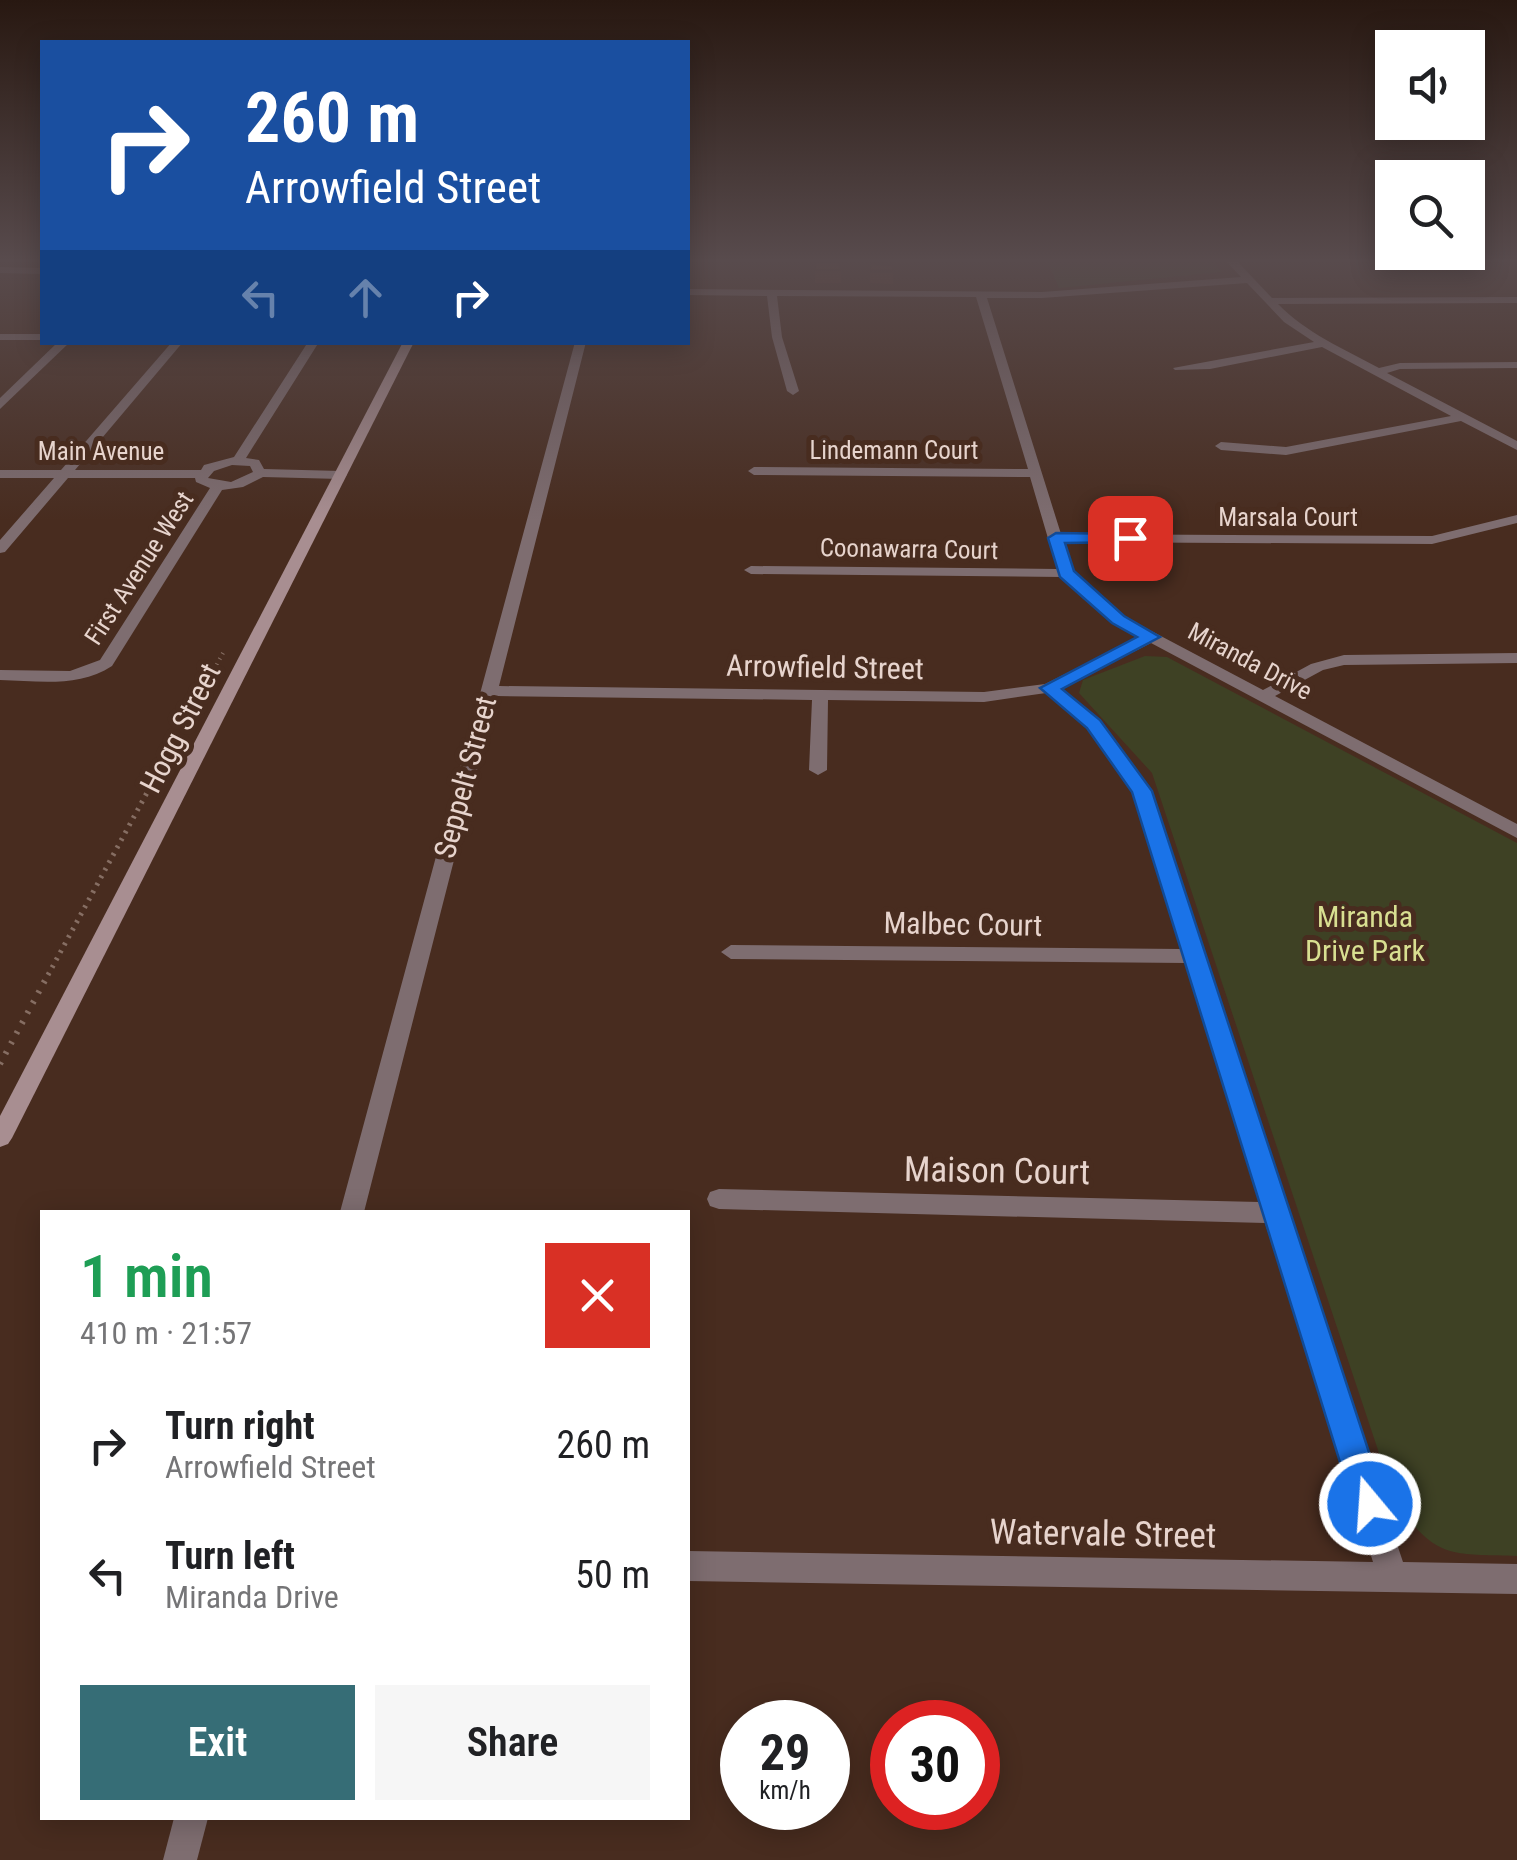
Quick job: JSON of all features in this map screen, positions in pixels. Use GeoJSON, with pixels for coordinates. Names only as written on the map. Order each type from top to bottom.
{"type":"FeatureCollection","features":[{"type":"Feature","properties":{"kind":"street"},"geometry":{"type":"LineString","coordinates":[[0,405],[60,347]]}},
{"type":"Feature","properties":{"kind":"street"},"geometry":{"type":"LineString","coordinates":[[0,549],[174,347]]}},
{"type":"Feature","properties":{"kind":"street"},"geometry":{"type":"LineString","coordinates":[[238,461],[311,347]]}},
{"type":"Feature","properties":{"kind":"street","name":"Hogg Street"},"geometry":{"type":"LineString","coordinates":[[0,1138],[9,1104],[407,347]]}},
{"type":"Feature","properties":{"kind":"street","name":"Seppelt Street"},"geometry":{"type":"LineString","coordinates":[[353,1210],[579,347]]}},
{"type":"Feature","properties":{"kind":"street"},"geometry":{"type":"LineString","coordinates":[[780,347],[793,391]]}},
{"type":"Feature","properties":{"kind":"street"},"geometry":{"type":"LineString","coordinates":[[996,347],[1066,573]]}},
{"type":"Feature","properties":{"kind":"street"},"geometry":{"type":"LineString","coordinates":[[1180,368],[1210,366],[1304,347]]}},
{"type":"Feature","properties":{"kind":"street"},"geometry":{"type":"LineString","coordinates":[[1330,347],[1517,446]]}},
{"type":"Feature","properties":{"kind":"street"},"geometry":{"type":"LineString","coordinates":[[1376,372],[1400,366],[1517,365]]}},
{"type":"Feature","properties":{"kind":"street"},"geometry":{"type":"LineString","coordinates":[[1221,446],[1286,451],[1462,417]]}},
{"type":"Feature","properties":{"kind":"street"},"geometry":{"type":"LineString","coordinates":[[260,473],[254,463],[238,461],[215,465],[202,474],[204,482],[218,486],[244,483],[260,473],[341,474]]}},
{"type":"Feature","properties":{"kind":"street","name":"Lindemann Court"},"geometry":{"type":"LineString","coordinates":[[754,471],[1034,473]]}},
{"type":"Feature","properties":{"kind":"street","name":"Main Avenue"},"geometry":{"type":"LineString","coordinates":[[0,474],[202,474]]}},
{"type":"Feature","properties":{"kind":"street","name":"First Avenue West"},"geometry":{"type":"LineString","coordinates":[[0,675],[96,672],[106,663],[218,486]]}},
{"type":"Feature","properties":{"kind":"street","name":"Marsala Court"},"geometry":{"type":"LineString","coordinates":[[1056,538],[1432,540],[1517,520]]}},
{"type":"Feature","properties":{"kind":"street","name":"Coonawarra Court"},"geometry":{"type":"LineString","coordinates":[[751,570],[1066,573]]}},
{"type":"Feature","properties":{"kind":"street","name":"Miranda Drive"},"geometry":{"type":"LineString","coordinates":[[1066,573],[1118,619],[1517,832]]}},
{"type":"Feature","properties":{"kind":"street","name":"Arrowfield Street"},"geometry":{"type":"LineString","coordinates":[[487,692],[984,697],[1050,688],[1151,637]]}},
{"type":"Feature","properties":{"kind":"street"},"geometry":{"type":"LineString","coordinates":[[1264,696],[1317,667],[1344,660],[1517,658]]}},
{"type":"Feature","properties":{"kind":"street"},"geometry":{"type":"LineString","coordinates":[[1050,688],[1094,724],[1142,791],[1274,1213],[1394,1576]]}},
{"type":"Feature","properties":{"kind":"street"},"geometry":{"type":"LineString","coordinates":[[818,770],[820,694]]}},
{"type":"Feature","properties":{"kind":"street","name":"Malbec Court"},"geometry":{"type":"LineString","coordinates":[[731,952],[1195,956]]}},
{"type":"Feature","properties":{"kind":"street","name":"Maison Court"},"geometry":{"type":"LineString","coordinates":[[719,1199],[1274,1213]]}},
{"type":"Feature","properties":{"kind":"street","name":"Watervale Street"},"geometry":{"type":"LineString","coordinates":[[690,1566],[1517,1580]]}},
{"type":"Feature","properties":{"kind":"street"},"geometry":{"type":"LineString","coordinates":[[180,1860],[190,1820]]}},
{"type":"Feature","properties":{"kind":"path"},"geometry":{"type":"LineString","coordinates":[[0,1064],[224,653]]}},
{"type":"Feature","properties":{"kind":"green space","name":"Miranda Drive Park"},"geometry":{"type":"Polygon","coordinates":[[[1145,656],[1167,657],[1517,843],[1517,1556],[1446,1550],[1422,1534],[1395,1501],[1152,773],[1079,693],[1083,680],[1145,656]]]}},
{"type":"Feature","properties":{"kind":"route"},"geometry":{"type":"LineString","coordinates":[[1130,538],[1056,538],[1066,573],[1084,592],[1118,619],[1151,637],[1050,688],[1094,724],[1142,791],[1370,1504]]}}]}
